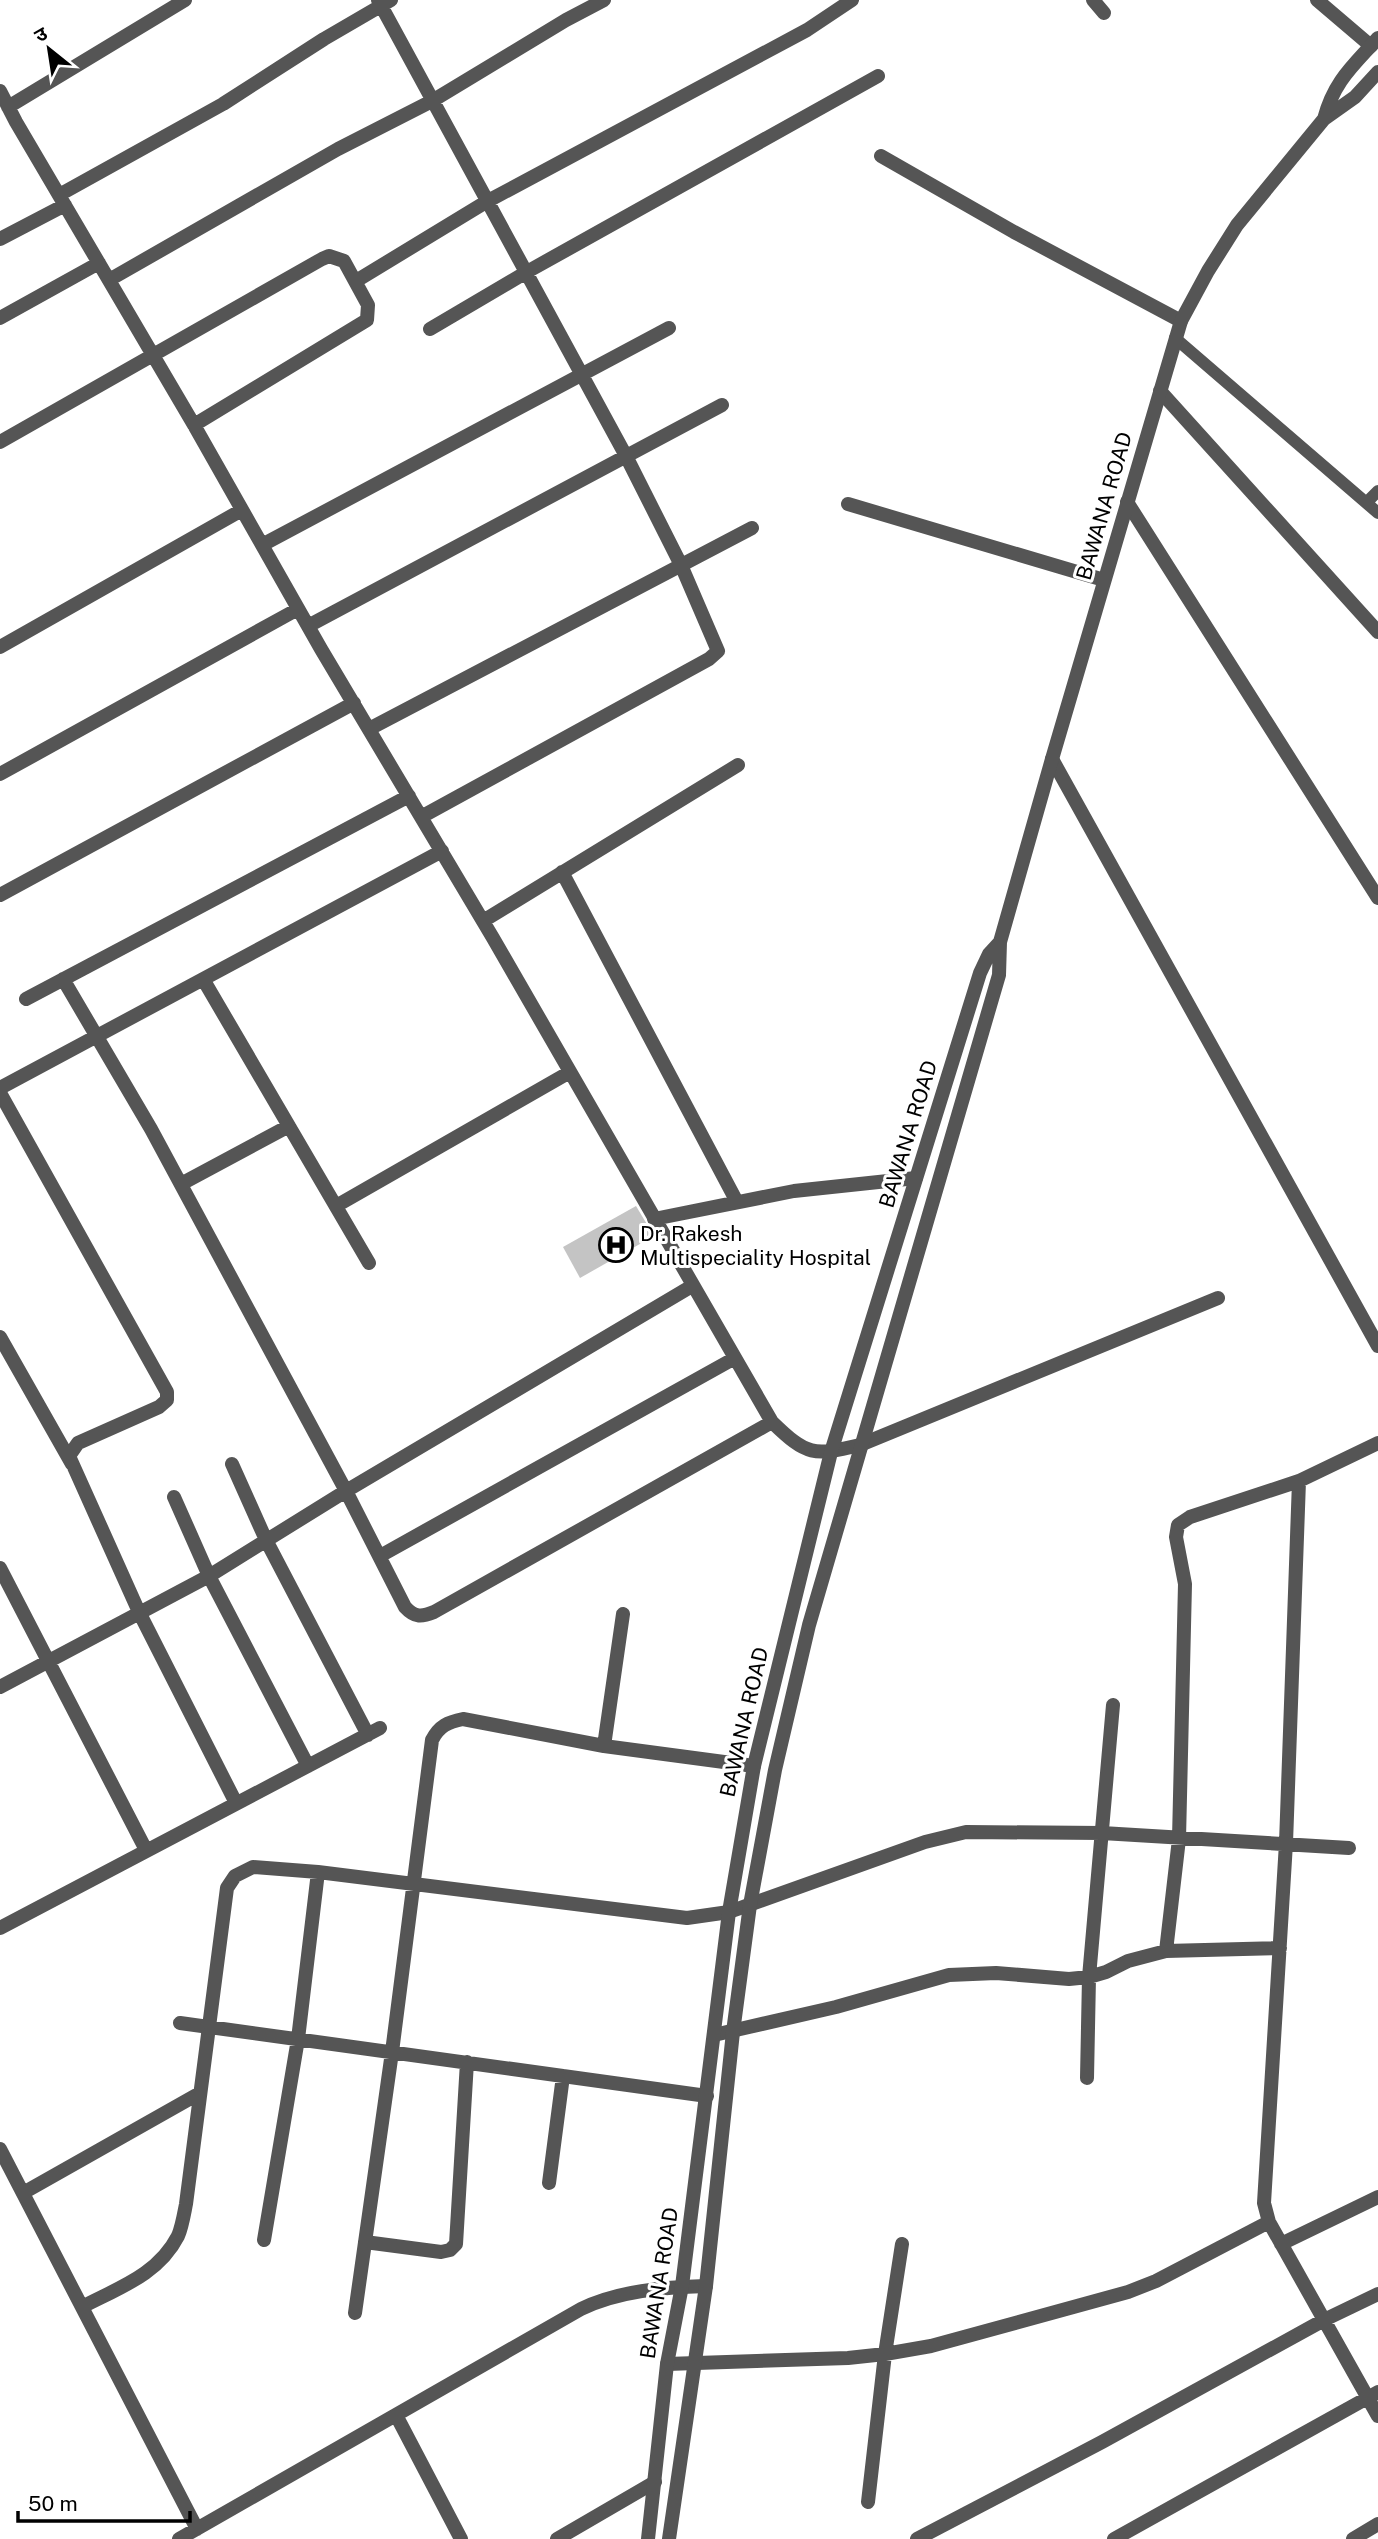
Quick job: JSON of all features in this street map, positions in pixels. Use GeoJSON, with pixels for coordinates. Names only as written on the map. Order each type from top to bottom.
{"type":"FeatureCollection","features":[{"type":"Feature","properties":{"kind":"street"},"geometry":{"type":"LineString","coordinates":[[7,115],[185,0]]}},
{"type":"Feature","properties":{"kind":"street"},"geometry":{"type":"LineString","coordinates":[[109,280],[338,149],[432,101],[604,0]]}},
{"type":"Feature","properties":{"kind":"street"},"geometry":{"type":"LineString","coordinates":[[356,281],[486,202],[807,30],[852,0]]}},
{"type":"Feature","properties":{"kind":"street"},"geometry":{"type":"LineString","coordinates":[[1093,0],[1104,13]]}},
{"type":"Feature","properties":{"kind":"street"},"geometry":{"type":"LineString","coordinates":[[1317,0],[1374,42]]}},
{"type":"Feature","properties":{"kind":"street"},"geometry":{"type":"LineString","coordinates":[[0,239],[223,104],[383,2],[486,202],[626,456],[681,565],[718,651],[421,817]]}},
{"type":"Feature","properties":{"kind":"street","name":"BAWANA ROAD"},"geometry":{"type":"LineString","coordinates":[[1324,119],[1336,85],[1374,42]]}},
{"type":"Feature","properties":{"kind":"street","name":"BAWANA ROAD"},"geometry":{"type":"LineString","coordinates":[[669,2539],[706,2286],[733,2032],[750,1905],[775,1770],[808,1625],[999,975],[1000,942],[1052,759],[1181,321],[1237,225],[1324,119],[1355,97],[1378,72]]}},
{"type":"Feature","properties":{"kind":"street"},"geometry":{"type":"LineString","coordinates":[[430,329],[878,76]]}},
{"type":"Feature","properties":{"kind":"street"},"geometry":{"type":"LineString","coordinates":[[0,91],[7,115],[62,200],[194,425],[298,609],[483,921],[772,1422],[793,1442],[810,1452],[831,1452],[860,1445],[1218,1298]]}},
{"type":"Feature","properties":{"kind":"street"},"geometry":{"type":"LineString","coordinates":[[881,156],[1026,239],[1181,321]]}},
{"type":"Feature","properties":{"kind":"street"},"geometry":{"type":"LineString","coordinates":[[0,442],[329,256],[344,261],[369,312],[367,320],[194,425]]}},
{"type":"Feature","properties":{"kind":"street"},"geometry":{"type":"LineString","coordinates":[[0,318],[99,263]]}},
{"type":"Feature","properties":{"kind":"street"},"geometry":{"type":"LineString","coordinates":[[262,545],[669,328]]}},
{"type":"Feature","properties":{"kind":"street"},"geometry":{"type":"LineString","coordinates":[[1160,391],[1378,632]]}},
{"type":"Feature","properties":{"kind":"street"},"geometry":{"type":"LineString","coordinates":[[308,626],[722,405]]}},
{"type":"Feature","properties":{"kind":"street"},"geometry":{"type":"LineString","coordinates":[[1128,502],[1378,898]]}},
{"type":"Feature","properties":{"kind":"street"},"geometry":{"type":"LineString","coordinates":[[848,504],[1104,580]]}},
{"type":"Feature","properties":{"kind":"street"},"geometry":{"type":"LineString","coordinates":[[0,647],[242,510]]}},
{"type":"Feature","properties":{"kind":"street"},"geometry":{"type":"LineString","coordinates":[[369,729],[752,528]]}},
{"type":"Feature","properties":{"kind":"street"},"geometry":{"type":"LineString","coordinates":[[0,774],[298,609]]}},
{"type":"Feature","properties":{"kind":"street"},"geometry":{"type":"LineString","coordinates":[[0,895],[354,703]]}},
{"type":"Feature","properties":{"kind":"street"},"geometry":{"type":"LineString","coordinates":[[1052,759],[1378,1346]]}},
{"type":"Feature","properties":{"kind":"street"},"geometry":{"type":"LineString","coordinates":[[483,921],[738,765]]}},
{"type":"Feature","properties":{"kind":"street"},"geometry":{"type":"LineString","coordinates":[[26,999],[409,796]]}},
{"type":"Feature","properties":{"kind":"street"},"geometry":{"type":"LineString","coordinates":[[236,1803],[139,1612],[69,1456],[78,1443],[159,1407],[167,1400],[167,1392],[0,1090],[442,851]]}},
{"type":"Feature","properties":{"kind":"street"},"geometry":{"type":"LineString","coordinates":[[562,872],[737,1202]]}},
{"type":"Feature","properties":{"kind":"street","name":"BAWANA ROAD"},"geometry":{"type":"LineString","coordinates":[[648,2539],[667,2364],[682,2286],[729,1912],[754,1766],[831,1452],[979,973],[989,954],[1000,942]]}},
{"type":"Feature","properties":{"kind":"street"},"geometry":{"type":"LineString","coordinates":[[63,979],[181,1184],[346,1491],[405,1607],[412,1615],[422,1616],[434,1612],[772,1422]]}},
{"type":"Feature","properties":{"kind":"street"},"geometry":{"type":"LineString","coordinates":[[203,979],[369,1263]]}},
{"type":"Feature","properties":{"kind":"street"},"geometry":{"type":"LineString","coordinates":[[336,1206],[570,1072]]}},
{"type":"Feature","properties":{"kind":"street"},"geometry":{"type":"LineString","coordinates":[[181,1184],[289,1126]]}},
{"type":"Feature","properties":{"kind":"street"},"geometry":{"type":"LineString","coordinates":[[654,1219],[794,1191],[916,1178]]}},
{"type":"Feature","properties":{"kind":"street"},"geometry":{"type":"LineString","coordinates":[[0,1687],[209,1576],[346,1491],[692,1286]]}},
{"type":"Feature","properties":{"kind":"street"},"geometry":{"type":"LineString","coordinates":[[0,1337],[72,1464]]}},
{"type":"Feature","properties":{"kind":"street"},"geometry":{"type":"LineString","coordinates":[[380,1556],[735,1358]]}},
{"type":"Feature","properties":{"kind":"street"},"geometry":{"type":"LineString","coordinates":[[1166,1951],[1179,1839],[1185,1584],[1176,1537],[1178,1525],[1190,1517],[1299,1482],[1378,1443]]}},
{"type":"Feature","properties":{"kind":"street"},"geometry":{"type":"LineString","coordinates":[[0,1928],[374,1732],[266,1540],[232,1464]]}},
{"type":"Feature","properties":{"kind":"street"},"geometry":{"type":"LineString","coordinates":[[1299,1482],[1286,1843],[1264,2203],[1269,2222],[1281,2244],[1324,2320],[1372,2395],[1378,2416]]}},
{"type":"Feature","properties":{"kind":"street"},"geometry":{"type":"LineString","coordinates":[[174,1497],[209,1576],[308,1766]]}},
{"type":"Feature","properties":{"kind":"street"},"geometry":{"type":"LineString","coordinates":[[813,1523],[836,1528]]}},
{"type":"Feature","properties":{"kind":"street"},"geometry":{"type":"LineString","coordinates":[[0,1568],[146,1850]]}},
{"type":"Feature","properties":{"kind":"street"},"geometry":{"type":"LineString","coordinates":[[604,1746],[624,1614]]}},
{"type":"Feature","properties":{"kind":"street"},"geometry":{"type":"LineString","coordinates":[[1087,2078],[1089,1977],[1113,1705]]}},
{"type":"Feature","properties":{"kind":"street"},"geometry":{"type":"LineString","coordinates":[[355,2313],[432,1740],[438,1729],[451,1721],[463,1719],[604,1746],[754,1766]]}},
{"type":"Feature","properties":{"kind":"street"},"geometry":{"type":"LineString","coordinates":[[82,2307],[147,2273],[161,2261],[178,2234],[186,2204],[227,1888],[235,1876],[253,1867],[318,1872],[687,1918],[729,1912],[946,1836],[989,1832],[1102,1833],[1349,1848]]}},
{"type":"Feature","properties":{"kind":"street"},"geometry":{"type":"LineString","coordinates":[[264,2240],[298,2039],[318,1872]]}},
{"type":"Feature","properties":{"kind":"street"},"geometry":{"type":"LineString","coordinates":[[714,2035],[836,2007],[949,1975],[996,1973],[1069,1979],[1089,1977],[1138,1958],[1166,1951],[1280,1948]]}},
{"type":"Feature","properties":{"kind":"street"},"geometry":{"type":"LineString","coordinates":[[180,2023],[707,2096]]}},
{"type":"Feature","properties":{"kind":"street"},"geometry":{"type":"LineString","coordinates":[[365,2242],[440,2252],[450,2250],[456,2244],[467,2062]]}},
{"type":"Feature","properties":{"kind":"street"},"geometry":{"type":"LineString","coordinates":[[549,2183],[563,2076]]}},
{"type":"Feature","properties":{"kind":"street"},"geometry":{"type":"LineString","coordinates":[[23,2193],[200,2093]]}},
{"type":"Feature","properties":{"kind":"street"},"geometry":{"type":"LineString","coordinates":[[0,2149],[197,2529]]}},
{"type":"Feature","properties":{"kind":"street"},"geometry":{"type":"LineString","coordinates":[[1281,2244],[1378,2197]]}},
{"type":"Feature","properties":{"kind":"street"},"geometry":{"type":"LineString","coordinates":[[667,2364],[848,2358],[931,2346],[1128,2292],[1156,2281],[1269,2222]]}},
{"type":"Feature","properties":{"kind":"street"},"geometry":{"type":"LineString","coordinates":[[868,2502],[885,2354],[902,2244]]}},
{"type":"Feature","properties":{"kind":"street"},"geometry":{"type":"LineString","coordinates":[[180,2539],[598,2301],[682,2286],[706,2286]]}},
{"type":"Feature","properties":{"kind":"street"},"geometry":{"type":"LineString","coordinates":[[917,2539],[1102,2442],[1324,2320],[1378,2294]]}},
{"type":"Feature","properties":{"kind":"street"},"geometry":{"type":"LineString","coordinates":[[1114,2539],[1372,2395]]}},
{"type":"Feature","properties":{"kind":"street"},"geometry":{"type":"LineString","coordinates":[[396,2415],[460,2539]]}},
{"type":"Feature","properties":{"kind":"street"},"geometry":{"type":"LineString","coordinates":[[557,2539],[655,2482]]}},
{"type":"Feature","properties":{"kind":"street"},"geometry":{"type":"LineString","coordinates":[[1353,2539],[1378,2524]]}},
{"type":"Feature","properties":{"kind":"lane"},"geometry":{"type":"LineString","coordinates":[[1175,338],[1378,513]]}},
{"type":"Feature","properties":{"kind":"lane"},"geometry":{"type":"LineString","coordinates":[[1367,502],[1378,491]]}},
{"type":"Feature","properties":{"kind":"building"},"geometry":{"type":"Polygon","coordinates":[[[636,1206],[654,1236],[580,1278],[563,1247],[636,1206]]]}},
{"type":"Feature","properties":{"kind":"place","name":"Dr. Rakesh Multispeciality Hospital"},"geometry":{"type":"Point","coordinates":[616,1245]}}]}
